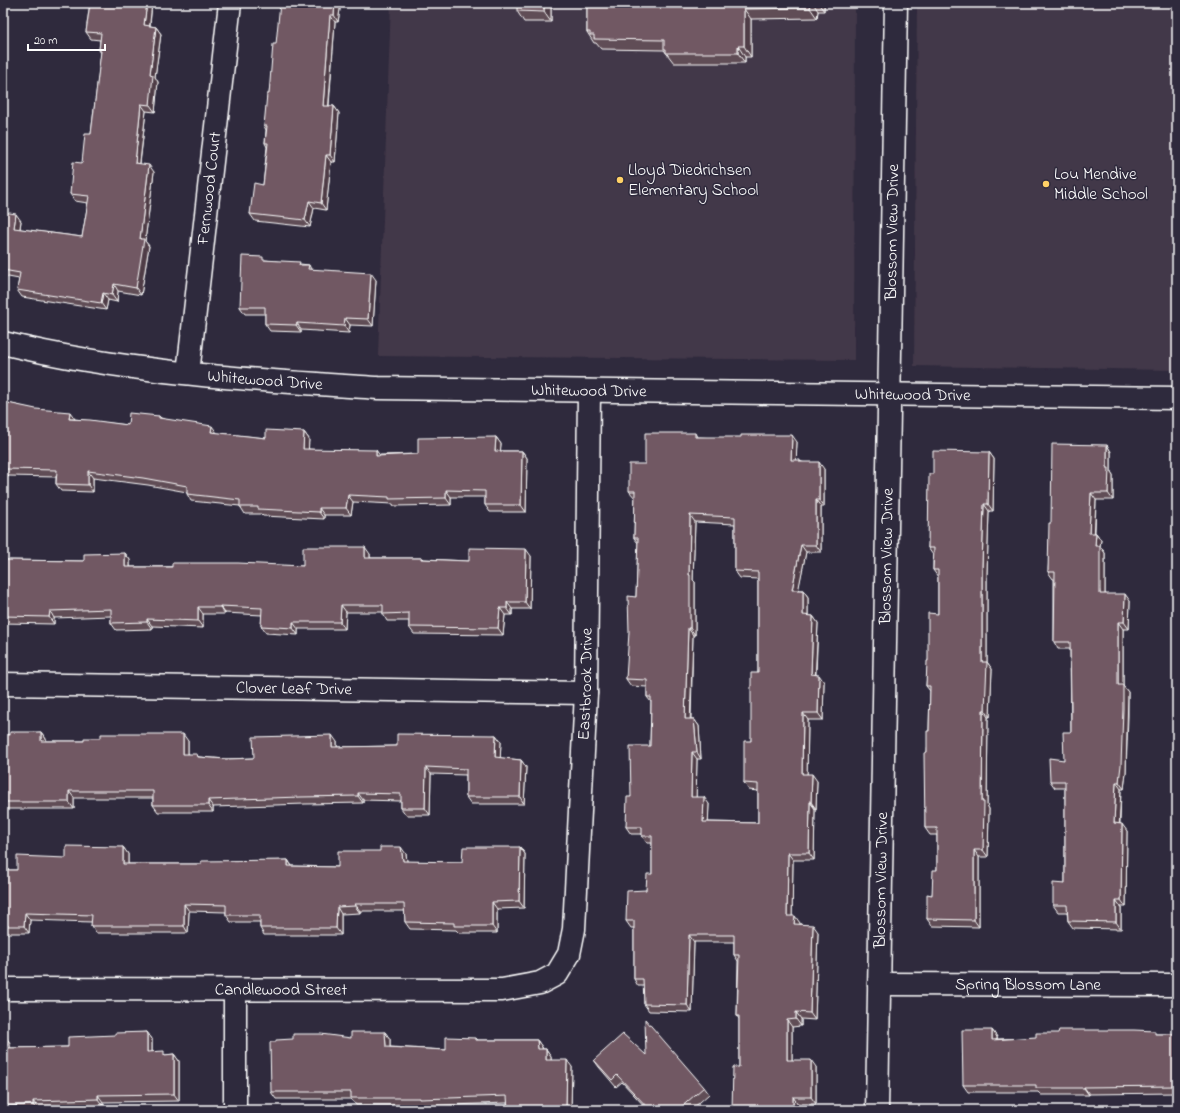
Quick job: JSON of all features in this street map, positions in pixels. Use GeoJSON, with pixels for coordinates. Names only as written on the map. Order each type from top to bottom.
{"type":"FeatureCollection","features":[{"type":"Feature","properties":{"kind":"street","name":"Fernwood Court"},"geometry":{"type":"LineString","coordinates":[[188,373],[230,3]]}},
{"type":"Feature","properties":{"kind":"street","name":"Blossom View Drive"},"geometry":{"type":"LineString","coordinates":[[877,1110],[896,3]]}},
{"type":"Feature","properties":{"kind":"street","name":"Whitewood Drive"},"geometry":{"type":"LineString","coordinates":[[3,343],[44,353],[91,361],[188,373],[281,382],[378,388],[1177,398]]}},
{"type":"Feature","properties":{"kind":"street","name":"Eastbrook Drive"},"geometry":{"type":"LineString","coordinates":[[557,974],[569,954],[574,929],[586,693],[589,390]]}},
{"type":"Feature","properties":{"kind":"street","name":"Clover Leaf Drive"},"geometry":{"type":"LineString","coordinates":[[3,684],[586,693]]}},
{"type":"Feature","properties":{"kind":"street","name":"Candlewood Street"},"geometry":{"type":"LineString","coordinates":[[3,989],[502,990],[540,983],[557,974]]}},
{"type":"Feature","properties":{"kind":"street","name":"Spring Blossom Lane"},"geometry":{"type":"LineString","coordinates":[[879,984],[1177,985]]}},
{"type":"Feature","properties":{"kind":"street"},"geometry":{"type":"LineString","coordinates":[[235,990],[235,1110]]}},
{"type":"Feature","properties":{"kind":"shaded area","name":"Lloyd Diedrichsen Elementary School"},"geometry":{"type":"Polygon","coordinates":[[[391,3],[855,3],[854,360],[378,356],[391,3]]]}},
{"type":"Feature","properties":{"kind":"shaded area","name":"Lou Mendive Middle School"},"geometry":{"type":"Polygon","coordinates":[[[917,3],[1177,3],[1177,370],[914,366],[917,3]]]}},
{"type":"Feature","properties":{"kind":"building"},"geometry":{"type":"Polygon","coordinates":[[[90,3],[147,3],[144,25],[156,27],[150,74],[153,75],[150,105],[141,104],[135,163],[149,165],[140,239],[144,239],[136,288],[114,284],[112,295],[103,293],[101,303],[17,290],[20,273],[3,270],[3,212],[16,214],[14,228],[82,237],[89,196],[70,194],[73,162],[82,163],[85,134],[91,134],[101,51],[99,50],[101,33],[86,32],[90,3]]]}},
{"type":"Feature","properties":{"kind":"building"},"geometry":{"type":"Polygon","coordinates":[[[280,3],[335,3],[334,15],[330,15],[323,106],[334,106],[330,155],[326,155],[321,203],[309,201],[305,220],[250,214],[254,183],[263,185],[268,143],[265,143],[267,126],[264,126],[267,94],[269,94],[273,44],[276,44],[280,3]]]}},
{"type":"Feature","properties":{"kind":"building"},"geometry":{"type":"Polygon","coordinates":[[[517,3],[544,3],[544,12],[517,11],[517,3]]]}},
{"type":"Feature","properties":{"kind":"building"},"geometry":{"type":"Polygon","coordinates":[[[587,3],[811,3],[810,8],[744,9],[744,46],[738,46],[738,53],[666,53],[666,49],[664,49],[664,40],[594,39],[594,35],[590,35],[590,32],[587,32],[587,3]]]}},
{"type":"Feature","properties":{"kind":"building"},"geometry":{"type":"Polygon","coordinates":[[[242,256],[263,257],[263,260],[300,262],[299,265],[309,265],[308,269],[371,273],[368,319],[345,318],[344,326],[297,323],[296,325],[265,324],[265,307],[240,307],[242,256]]]}},
{"type":"Feature","properties":{"kind":"building"},"geometry":{"type":"Polygon","coordinates":[[[3,402],[36,409],[70,412],[69,419],[128,425],[129,413],[159,416],[159,418],[212,426],[211,432],[266,438],[266,430],[304,432],[303,449],[376,450],[376,456],[418,454],[418,438],[496,437],[495,451],[522,451],[521,505],[485,505],[485,491],[446,490],[446,498],[389,499],[389,497],[348,495],[346,508],[319,508],[319,512],[240,507],[240,500],[187,494],[187,486],[143,478],[88,471],[88,485],[56,484],[57,470],[3,470],[3,402]]]}},
{"type":"Feature","properties":{"kind":"building"},"geometry":{"type":"Polygon","coordinates":[[[645,433],[695,433],[695,437],[792,435],[791,460],[800,460],[800,462],[819,462],[819,500],[816,500],[816,545],[801,545],[792,590],[803,590],[803,615],[813,616],[811,674],[819,675],[818,713],[803,713],[802,774],[812,774],[809,853],[788,853],[787,916],[795,916],[794,924],[813,925],[810,1013],[796,1012],[796,1019],[787,1020],[787,1060],[811,1060],[811,1097],[793,1097],[793,1106],[784,1107],[784,1110],[732,1110],[733,1067],[739,1067],[739,1016],[737,1016],[739,955],[734,955],[734,935],[689,935],[687,1005],[644,1004],[643,979],[634,979],[634,921],[626,921],[627,891],[646,890],[647,874],[652,874],[652,836],[642,836],[642,827],[626,827],[627,797],[631,797],[630,746],[650,746],[651,697],[647,697],[647,680],[626,679],[629,632],[628,596],[636,597],[638,538],[634,538],[635,491],[629,491],[629,464],[645,464],[645,433]],[[690,515],[690,628],[688,628],[685,719],[694,719],[697,752],[692,752],[691,797],[704,797],[703,822],[758,823],[758,784],[744,783],[744,741],[751,741],[751,673],[758,673],[758,572],[735,571],[735,517],[690,515]]]}},
{"type":"Feature","properties":{"kind":"building"},"geometry":{"type":"Polygon","coordinates":[[[1052,444],[1107,445],[1107,468],[1109,468],[1108,493],[1091,493],[1089,533],[1096,533],[1095,546],[1100,546],[1100,594],[1125,594],[1124,622],[1118,622],[1118,685],[1123,685],[1123,709],[1121,765],[1119,782],[1116,782],[1114,823],[1122,824],[1121,900],[1116,900],[1116,922],[1068,921],[1067,905],[1053,905],[1053,883],[1065,884],[1065,781],[1050,781],[1049,758],[1064,760],[1063,732],[1071,732],[1071,706],[1070,642],[1054,642],[1055,572],[1048,572],[1049,523],[1051,523],[1052,444]]]}},
{"type":"Feature","properties":{"kind":"building"},"geometry":{"type":"Polygon","coordinates":[[[933,451],[989,452],[988,504],[984,504],[982,566],[982,662],[987,662],[985,710],[983,710],[983,850],[974,850],[974,920],[927,919],[927,894],[932,895],[933,870],[937,870],[937,828],[925,828],[924,753],[927,752],[927,731],[929,731],[930,686],[926,686],[928,661],[928,613],[938,614],[938,570],[933,570],[934,548],[928,548],[929,474],[933,474],[933,451]]]}},
{"type":"Feature","properties":{"kind":"building"},"geometry":{"type":"Polygon","coordinates":[[[303,547],[365,547],[365,558],[422,558],[421,559],[469,561],[469,548],[526,549],[525,602],[507,602],[507,608],[500,608],[498,628],[409,627],[409,613],[383,614],[383,605],[341,605],[340,622],[293,622],[293,628],[261,626],[262,608],[220,606],[198,607],[198,621],[147,619],[147,622],[111,623],[111,609],[50,611],[49,617],[3,616],[3,560],[84,561],[84,554],[125,553],[125,567],[172,567],[172,563],[238,563],[303,566],[303,547]]]}},
{"type":"Feature","properties":{"kind":"building"},"geometry":{"type":"Polygon","coordinates":[[[10,732],[41,732],[41,741],[84,741],[84,738],[101,738],[101,734],[183,734],[183,754],[197,754],[198,757],[226,759],[254,758],[253,737],[332,735],[332,747],[397,746],[397,734],[496,735],[495,757],[521,760],[520,797],[466,797],[466,769],[426,767],[425,808],[401,808],[401,794],[358,793],[358,796],[208,800],[208,805],[153,805],[153,791],[69,791],[69,802],[3,802],[3,734],[10,735],[10,732]]]}},
{"type":"Feature","properties":{"kind":"building"},"geometry":{"type":"Polygon","coordinates":[[[66,846],[123,847],[123,864],[201,864],[201,861],[288,860],[288,866],[338,867],[338,851],[380,851],[380,847],[401,847],[403,861],[462,862],[463,847],[520,847],[519,901],[492,902],[492,926],[454,926],[454,923],[405,922],[404,904],[355,904],[355,906],[337,907],[336,928],[260,928],[260,915],[226,915],[226,905],[184,904],[184,926],[91,926],[92,915],[25,913],[24,926],[3,926],[3,870],[17,870],[17,856],[66,858],[66,846]]]}},
{"type":"Feature","properties":{"kind":"building"},"geometry":{"type":"Polygon","coordinates":[[[645,1019],[704,1087],[678,1110],[650,1110],[617,1075],[612,1080],[594,1060],[623,1034],[646,1055],[645,1019]]]}},
{"type":"Feature","properties":{"kind":"building"},"geometry":{"type":"Polygon","coordinates":[[[962,1030],[992,1030],[992,1040],[1036,1037],[1036,1033],[1058,1033],[1059,1030],[1134,1030],[1155,1031],[1155,1034],[1177,1034],[1177,1086],[1036,1088],[1036,1085],[963,1085],[962,1030]]]}},
{"type":"Feature","properties":{"kind":"building"},"geometry":{"type":"Polygon","coordinates":[[[147,1032],[147,1052],[164,1051],[164,1055],[174,1054],[174,1094],[98,1095],[98,1099],[33,1101],[33,1105],[3,1106],[3,1036],[5,1036],[5,1048],[68,1047],[68,1037],[147,1032]]]}},
{"type":"Feature","properties":{"kind":"building"},"geometry":{"type":"Polygon","coordinates":[[[351,1032],[385,1032],[386,1047],[446,1050],[446,1037],[476,1038],[476,1040],[537,1040],[538,1049],[546,1049],[546,1060],[567,1060],[566,1107],[540,1110],[508,1110],[507,1096],[420,1099],[351,1098],[351,1092],[271,1092],[270,1042],[276,1042],[276,1040],[293,1039],[293,1034],[321,1034],[351,1038],[351,1032]]]}},
{"type":"Feature","properties":{"kind":"place","name":"Lloyd Diedrichsen Elementary School"},"geometry":{"type":"Point","coordinates":[620,180]}},
{"type":"Feature","properties":{"kind":"place","name":"Lou Mendive Middle School"},"geometry":{"type":"Point","coordinates":[1046,184]}}]}
